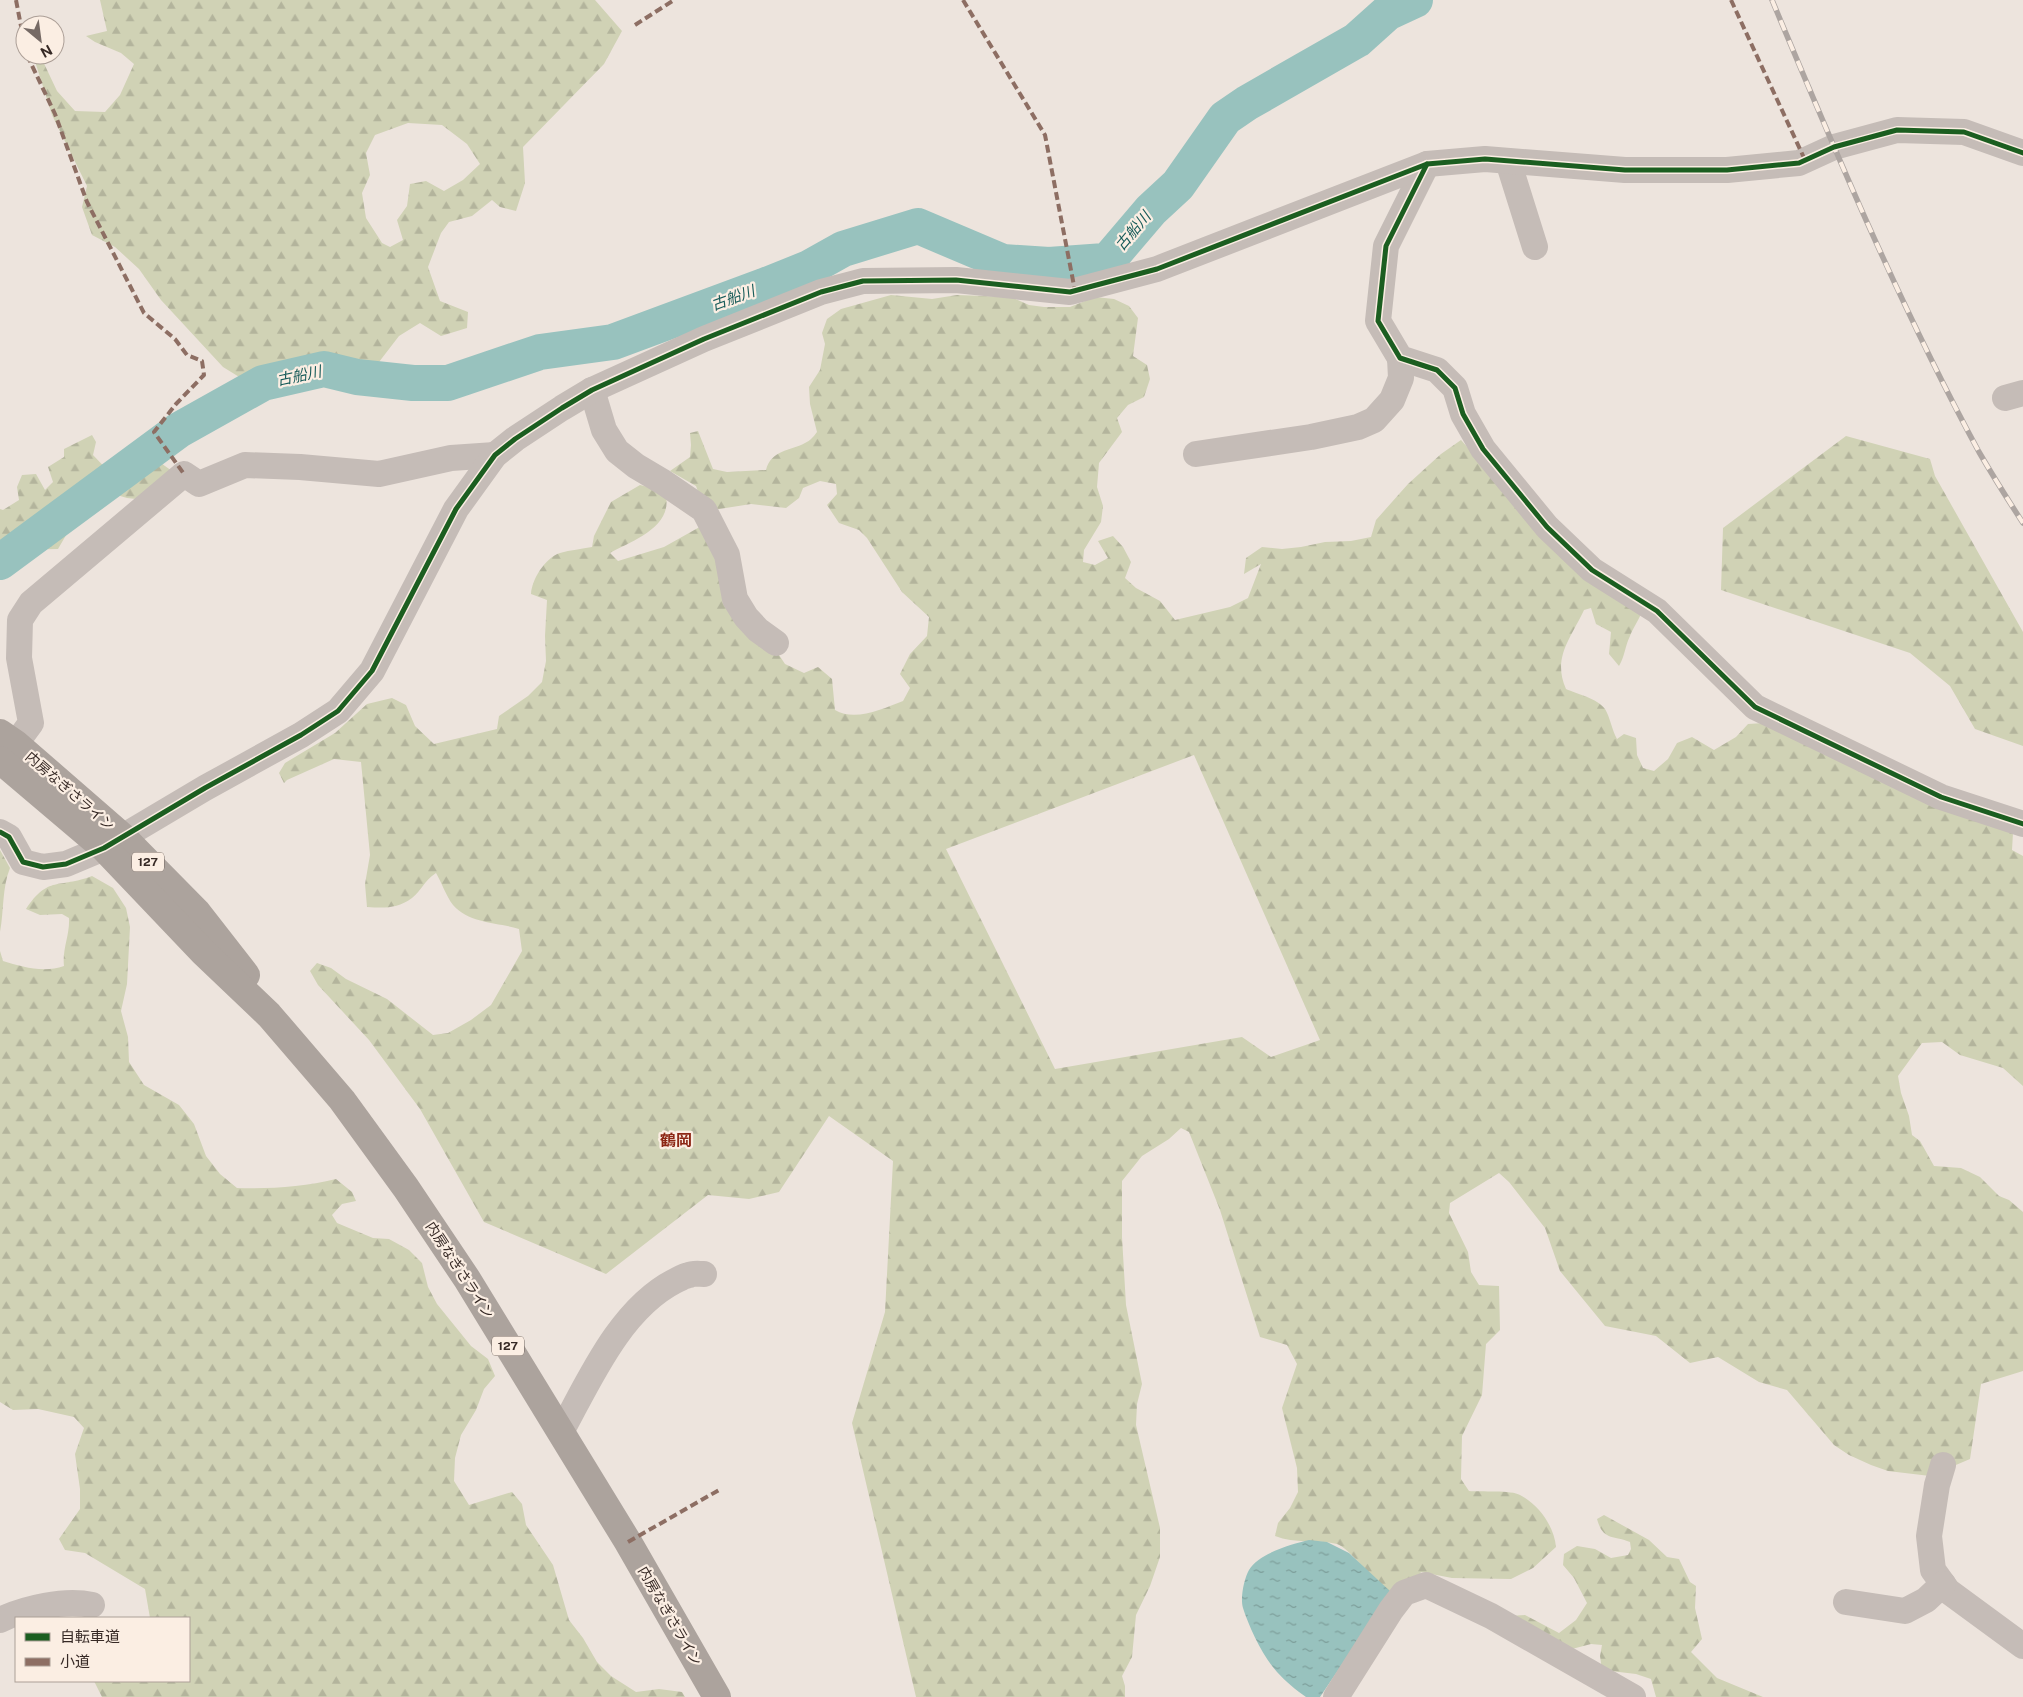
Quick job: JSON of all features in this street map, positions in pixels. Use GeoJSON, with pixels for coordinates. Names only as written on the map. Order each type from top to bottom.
{"type":"FeatureCollection","features":[{"type":"Feature","properties":{"kind":"highway","name":"内房なぎさライン"},"geometry":{"type":"LineString","coordinates":[[4,749],[113,842],[203,952],[270,1015],[342,1100],[406,1188],[467,1279],[628,1542],[717,1697]]}},
{"type":"Feature","properties":{"kind":"street"},"geometry":{"type":"LineString","coordinates":[[0,832],[9,837],[23,862],[43,867],[66,864],[113,842],[205,788],[302,735],[338,711],[372,671],[456,509],[495,455],[515,439],[592,390],[704,339],[821,292],[863,282],[956,280],[1070,292],[1157,269],[1427,164],[1485,159],[1625,170],[1728,170],[1799,162],[1834,147],[1897,130],[1964,132],[2023,154]]}},
{"type":"Feature","properties":{"kind":"street"},"geometry":{"type":"LineString","coordinates":[[1508,161],[1535,247]]}},
{"type":"Feature","properties":{"kind":"street"},"geometry":{"type":"LineString","coordinates":[[1196,454],[1358,427],[1374,420],[1392,400],[1401,378],[1400,358],[1378,321],[1386,246],[1427,164]]}},
{"type":"Feature","properties":{"kind":"street"},"geometry":{"type":"LineString","coordinates":[[1400,358],[1437,370],[1455,388],[1463,414],[1483,449],[1547,527],[1592,570],[1657,611],[1755,706],[1941,797],[2023,824]]}},
{"type":"Feature","properties":{"kind":"street"},"geometry":{"type":"LineString","coordinates":[[592,390],[604,430],[617,450],[636,466],[664,482],[704,510],[727,555],[735,600],[746,617],[776,643]]}},
{"type":"Feature","properties":{"kind":"street"},"geometry":{"type":"LineString","coordinates":[[4,749],[31,723],[19,658],[20,620],[30,603],[184,474],[198,484],[245,465],[300,467],[379,474],[451,458],[495,455]]}},
{"type":"Feature","properties":{"kind":"street"},"geometry":{"type":"LineString","coordinates":[[561,1432],[610,1346],[649,1298],[688,1274],[704,1274]]}},
{"type":"Feature","properties":{"kind":"street"},"geometry":{"type":"LineString","coordinates":[[1944,1465],[1937,1485],[1928,1536],[1933,1570],[1948,1591],[2023,1646]]}},
{"type":"Feature","properties":{"kind":"street"},"geometry":{"type":"LineString","coordinates":[[1846,1602],[1905,1610],[1926,1600],[1943,1584]]}},
{"type":"Feature","properties":{"kind":"street"},"geometry":{"type":"LineString","coordinates":[[1336,1697],[1391,1610],[1404,1593],[1426,1585],[1491,1616],[1633,1697]]}},
{"type":"Feature","properties":{"kind":"street"},"geometry":{"type":"LineString","coordinates":[[0,1620],[29,1609],[78,1602],[92,1605]]}},
{"type":"Feature","properties":{"kind":"green space"},"geometry":{"type":"Polygon","coordinates":[[[100,0],[595,0],[622,31],[604,64],[523,147],[525,183],[516,211],[500,207],[492,200],[472,216],[449,222],[441,233],[428,267],[440,301],[468,312],[467,328],[441,336],[420,323],[399,336],[379,362],[356,381],[317,385],[297,376],[264,377],[249,383],[223,367],[161,300],[139,269],[115,247],[92,235],[82,207],[87,186],[52,115],[36,65],[45,65],[57,91],[75,111],[105,112],[120,95],[134,64],[121,53],[86,36],[107,31],[100,0]],[[408,123],[375,135],[366,153],[370,175],[362,193],[366,218],[382,243],[390,247],[403,240],[397,220],[407,206],[410,184],[426,181],[444,191],[463,180],[480,164],[467,144],[442,125],[408,123]]]}},
{"type":"Feature","properties":{"kind":"green space"},"geometry":{"type":"Polygon","coordinates":[[[891,295],[932,299],[957,295],[1011,297],[1029,305],[1044,307],[1070,307],[1095,297],[1114,299],[1129,306],[1138,318],[1133,356],[1147,365],[1150,379],[1144,397],[1128,405],[1117,418],[1122,432],[1099,463],[1097,487],[1103,506],[1101,522],[1084,550],[1083,562],[1095,565],[1108,558],[1098,541],[1113,536],[1123,547],[1131,562],[1125,578],[1136,588],[1160,601],[1175,620],[1230,607],[1248,598],[1261,564],[1244,574],[1246,558],[1262,547],[1282,549],[1371,537],[1376,520],[1408,484],[1441,454],[1461,440],[1485,467],[1643,607],[1619,666],[1609,654],[1611,632],[1596,624],[1591,608],[1584,610],[1569,639],[1562,658],[1561,668],[1566,689],[1592,699],[1605,709],[1617,739],[1624,734],[1636,738],[1637,755],[1643,768],[1654,771],[1668,759],[1677,743],[1692,737],[1714,750],[1736,737],[1748,724],[1764,723],[2013,833],[2012,850],[2023,856],[2023,1086],[2003,1068],[1960,1055],[1942,1042],[1922,1043],[1898,1076],[1912,1135],[1920,1141],[1934,1166],[1961,1168],[1980,1177],[1999,1196],[2009,1200],[2023,1212],[2023,1371],[1981,1384],[1970,1459],[1930,1476],[1888,1471],[1871,1465],[1849,1455],[1834,1445],[1787,1390],[1759,1382],[1718,1357],[1690,1363],[1656,1336],[1605,1326],[1560,1271],[1545,1228],[1509,1182],[1499,1173],[1450,1203],[1449,1213],[1468,1252],[1471,1272],[1479,1285],[1499,1286],[1500,1330],[1486,1344],[1482,1395],[1462,1436],[1461,1479],[1469,1491],[1510,1492],[1527,1499],[1539,1510],[1549,1524],[1556,1547],[1533,1568],[1511,1579],[1452,1578],[1421,1572],[1414,1586],[1386,1593],[1355,1558],[1337,1544],[1290,1540],[1275,1536],[1278,1523],[1290,1508],[1298,1492],[1297,1468],[1282,1408],[1297,1364],[1287,1345],[1260,1337],[1220,1210],[1189,1132],[1181,1128],[1169,1139],[1142,1156],[1122,1181],[1122,1237],[1126,1305],[1142,1384],[1137,1404],[1136,1425],[1160,1528],[1160,1557],[1150,1586],[1136,1615],[1132,1657],[1122,1676],[1125,1686],[1125,1697],[916,1697],[852,1423],[885,1312],[893,1161],[829,1116],[779,1192],[749,1199],[708,1195],[606,1274],[484,1222],[420,1109],[369,1040],[318,985],[310,971],[317,963],[331,968],[346,979],[387,999],[433,1035],[448,1033],[471,1020],[491,1005],[522,951],[519,929],[484,922],[467,916],[453,905],[436,873],[406,902],[390,907],[367,907],[365,884],[370,855],[361,762],[334,759],[284,783],[279,773],[285,763],[335,733],[367,704],[392,698],[406,705],[415,726],[434,744],[497,729],[499,716],[528,696],[542,682],[546,661],[547,600],[531,594],[540,570],[549,559],[560,553],[592,547],[594,536],[611,502],[640,485],[656,489],[666,496],[666,507],[663,517],[648,532],[610,553],[618,561],[664,547],[705,524],[771,643],[785,664],[804,673],[818,667],[832,679],[835,710],[851,715],[860,715],[878,711],[903,701],[910,688],[900,674],[910,654],[927,636],[929,617],[902,592],[867,538],[859,530],[839,523],[827,505],[837,494],[836,484],[820,481],[803,488],[799,498],[786,508],[751,504],[713,510],[701,500],[696,486],[670,471],[690,457],[690,433],[698,431],[713,469],[727,472],[766,470],[772,458],[809,441],[817,432],[810,404],[809,387],[820,370],[825,344],[822,333],[827,319],[841,309],[891,295]],[[1194,755],[946,849],[1055,1069],[1242,1037],[1271,1057],[1320,1040],[1194,755]]]}},
{"type":"Feature","properties":{"kind":"green space"},"geometry":{"type":"Polygon","coordinates":[[[92,435],[96,442],[93,455],[114,477],[124,483],[138,469],[158,461],[172,471],[145,500],[127,498],[110,493],[76,518],[58,549],[12,550],[0,563],[0,509],[3,510],[19,500],[17,487],[22,475],[36,474],[45,490],[53,482],[48,467],[64,457],[64,449],[92,435]]]}},
{"type":"Feature","properties":{"kind":"green space"},"geometry":{"type":"Polygon","coordinates":[[[1846,436],[1930,459],[1935,476],[2023,632],[2023,746],[1975,729],[1950,686],[1910,653],[1721,590],[1723,528],[1846,436]]]}},
{"type":"Feature","properties":{"kind":"green space"},"geometry":{"type":"Polygon","coordinates":[[[0,850],[10,868],[4,891],[0,932],[0,850]]]}},
{"type":"Feature","properties":{"kind":"green space"},"geometry":{"type":"Polygon","coordinates":[[[92,876],[113,888],[126,908],[130,927],[127,984],[121,1011],[128,1037],[129,1062],[144,1085],[179,1105],[194,1124],[206,1156],[220,1174],[237,1188],[287,1187],[336,1179],[352,1192],[356,1201],[342,1204],[332,1215],[337,1223],[373,1238],[389,1239],[409,1250],[422,1263],[428,1287],[437,1304],[471,1346],[488,1359],[495,1376],[484,1389],[476,1410],[461,1435],[455,1458],[454,1481],[469,1505],[512,1492],[522,1504],[526,1525],[553,1565],[569,1620],[583,1638],[597,1662],[611,1676],[636,1692],[659,1689],[682,1692],[685,1697],[102,1697],[94,1682],[190,1682],[190,1617],[150,1617],[145,1589],[85,1553],[65,1550],[59,1539],[80,1509],[80,1489],[75,1454],[84,1428],[74,1417],[38,1409],[13,1410],[0,1402],[0,951],[3,961],[18,965],[41,969],[64,966],[69,918],[62,914],[40,915],[26,909],[41,891],[48,887],[92,876]]]}},
{"type":"Feature","properties":{"kind":"green space"},"geometry":{"type":"Polygon","coordinates":[[[1604,1515],[1649,1540],[1667,1557],[1679,1559],[1690,1582],[1696,1586],[1695,1608],[1702,1639],[1691,1652],[1717,1678],[1763,1697],[1656,1697],[1651,1679],[1636,1674],[1602,1670],[1600,1656],[1602,1645],[1591,1644],[1572,1649],[1509,1616],[1525,1615],[1559,1633],[1576,1620],[1587,1603],[1574,1578],[1563,1565],[1564,1554],[1577,1546],[1595,1549],[1611,1558],[1628,1555],[1631,1549],[1630,1542],[1609,1536],[1602,1531],[1597,1519],[1604,1515]]]}},
{"type":"Feature","properties":{"kind":"water"},"geometry":{"type":"Polygon","coordinates":[[[1309,1540],[1327,1542],[1349,1553],[1391,1592],[1320,1697],[1306,1697],[1277,1672],[1257,1641],[1242,1604],[1242,1594],[1246,1578],[1253,1564],[1276,1550],[1309,1540]]]}},
{"type":"Feature","properties":{"kind":"waterway","name":"古船川"},"geometry":{"type":"LineString","coordinates":[[0,562],[179,430],[263,383],[324,369],[357,377],[413,383],[448,383],[540,352],[613,342],[809,268],[843,249],[918,226],[1003,262],[1049,265],[1105,261],[1111,257],[1151,210],[1178,185],[1225,118],[1247,103],[1357,40],[1387,13],[1415,0]]}},
{"type":"Feature","properties":{"kind":"railway"},"geometry":{"type":"LineString","coordinates":[[1772,0],[1870,229],[1922,341],[1979,452],[2023,523]]}},
{"type":"Feature","properties":{"kind":"marked path"},"geometry":{"type":"LineString","coordinates":[[16,0],[19,15]]}},
{"type":"Feature","properties":{"kind":"marked path"},"geometry":{"type":"LineString","coordinates":[[635,25],[674,0]]}},
{"type":"Feature","properties":{"kind":"marked path"},"geometry":{"type":"LineString","coordinates":[[963,0],[1045,135],[1075,291]]}},
{"type":"Feature","properties":{"kind":"marked path"},"geometry":{"type":"LineString","coordinates":[[1731,0],[1805,160]]}},
{"type":"Feature","properties":{"kind":"marked path"},"geometry":{"type":"LineString","coordinates":[[32,65],[55,114],[87,202],[144,313],[175,339],[187,355],[202,361],[204,375],[176,404],[154,432],[184,474]]}},
{"type":"Feature","properties":{"kind":"marked path"},"geometry":{"type":"LineString","coordinates":[[628,1542],[719,1490]]}},
{"type":"Feature","properties":{"kind":"cycle path"},"geometry":{"type":"LineString","coordinates":[[0,832],[9,837],[23,862],[43,867],[66,864],[104,848],[205,788],[301,735],[338,711],[372,671],[456,509],[495,455],[515,439],[592,390],[704,339],[821,292],[863,281],[956,280],[1070,292],[1157,269],[1427,164],[1485,159],[1625,170],[1727,170],[1799,163],[1834,147],[1897,130],[1964,132],[2023,153]]}},
{"type":"Feature","properties":{"kind":"cycle path"},"geometry":{"type":"LineString","coordinates":[[1427,164],[1386,246],[1378,321],[1400,358],[1437,370],[1455,388],[1463,414],[1483,449],[1547,527],[1592,570],[1657,611],[1755,707],[1941,797],[2023,824]]}},
{"type":"Feature","properties":{"kind":"district","name":"鶴岡"},"geometry":{"type":"Point","coordinates":[676,1140]}}]}
